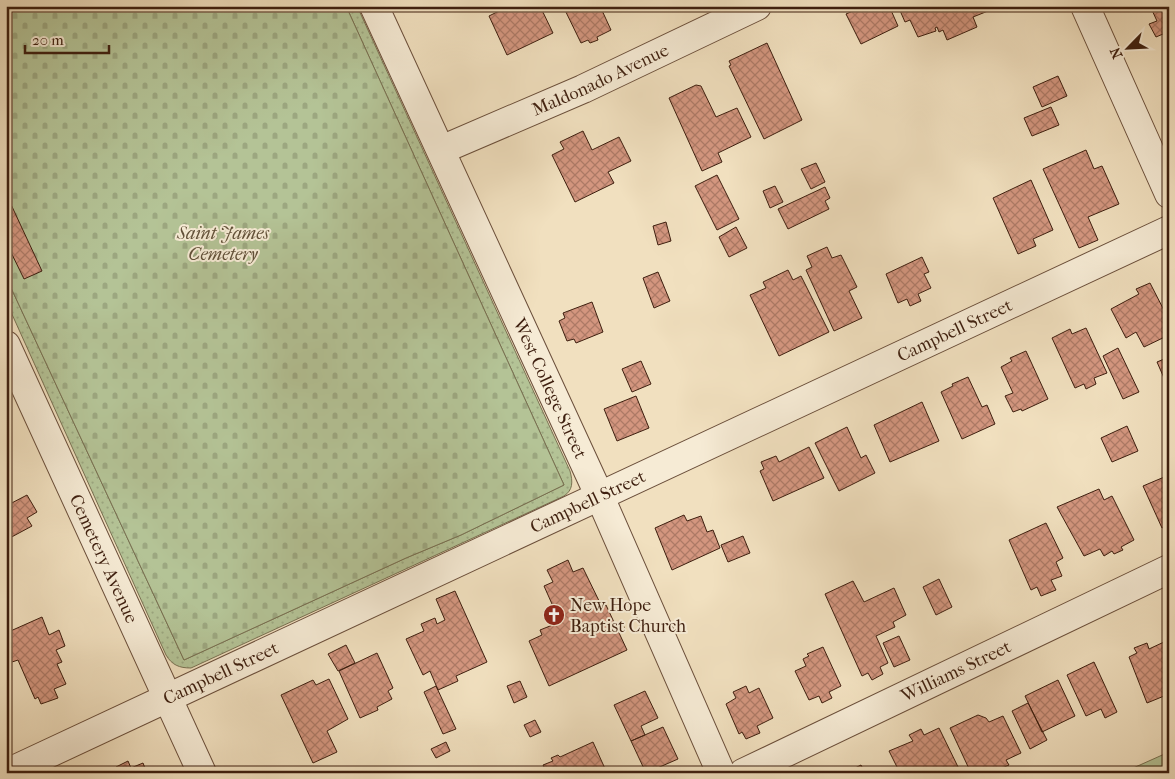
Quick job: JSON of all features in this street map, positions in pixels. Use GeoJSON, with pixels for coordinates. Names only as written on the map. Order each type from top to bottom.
{"type":"FeatureCollection","features":[{"type":"Feature","properties":{"kind":"street","name":"West College Street"},"geometry":{"type":"LineString","coordinates":[[374,6],[600,497],[721,773]]}},
{"type":"Feature","properties":{"kind":"street","name":"Maldonado Avenue"},"geometry":{"type":"LineString","coordinates":[[440,150],[582,89],[757,6]]}},
{"type":"Feature","properties":{"kind":"street"},"geometry":{"type":"LineString","coordinates":[[1085,6],[1169,194]]}},
{"type":"Feature","properties":{"kind":"street","name":"Campbell Street"},"geometry":{"type":"LineString","coordinates":[[7,773],[1169,230]]}},
{"type":"Feature","properties":{"kind":"street","name":"Cemetery Avenue"},"geometry":{"type":"LineString","coordinates":[[6,345],[202,773]]}},
{"type":"Feature","properties":{"kind":"street","name":"Williams Street"},"geometry":{"type":"LineString","coordinates":[[743,773],[1169,569]]}},
{"type":"Feature","properties":{"kind":"path"},"geometry":{"type":"LineString","coordinates":[[600,601],[602,606]]}},
{"type":"Feature","properties":{"kind":"path"},"geometry":{"type":"LineString","coordinates":[[618,632],[625,628]]}},
{"type":"Feature","properties":{"kind":"green space","name":"Saint James Cemetery"},"geometry":{"type":"Polygon","coordinates":[[[6,6],[346,6],[564,485],[461,535],[406,558],[184,660],[6,277],[6,6]]]}},
{"type":"Feature","properties":{"kind":"green space"},"geometry":{"type":"Polygon","coordinates":[[[346,6],[357,6],[570,471],[571,485],[569,491],[564,496],[191,668],[179,667],[173,664],[166,655],[6,301],[6,277],[184,660],[406,558],[461,535],[564,485],[346,6]]]}},
{"type":"Feature","properties":{"kind":"green space"},"geometry":{"type":"Polygon","coordinates":[[[1169,752],[1169,773],[1122,773],[1169,752]]]}},
{"type":"Feature","properties":{"kind":"building"},"geometry":{"type":"Polygon","coordinates":[[[509,6],[540,6],[553,33],[507,55],[489,16],[509,6]]]}},
{"type":"Feature","properties":{"kind":"building"},"geometry":{"type":"Polygon","coordinates":[[[563,6],[600,6],[611,30],[597,37],[598,40],[590,43],[588,40],[581,43],[563,6]]]}},
{"type":"Feature","properties":{"kind":"building"},"geometry":{"type":"Polygon","coordinates":[[[855,6],[880,6],[882,12],[890,8],[898,26],[861,44],[846,14],[855,10],[855,6]]]}},
{"type":"Feature","properties":{"kind":"building"},"geometry":{"type":"Polygon","coordinates":[[[898,6],[986,6],[988,11],[973,17],[977,27],[947,40],[943,30],[939,32],[937,27],[935,28],[936,31],[918,37],[910,20],[905,22],[898,6]]]}},
{"type":"Feature","properties":{"kind":"building"},"geometry":{"type":"Polygon","coordinates":[[[1155,6],[1169,6],[1169,36],[1166,38],[1163,34],[1156,37],[1149,24],[1157,21],[1151,8],[1155,6]]]}},
{"type":"Feature","properties":{"kind":"building"},"geometry":{"type":"Polygon","coordinates":[[[767,43],[802,120],[764,139],[729,66],[731,65],[729,61],[767,43]]]}},
{"type":"Feature","properties":{"kind":"building"},"geometry":{"type":"Polygon","coordinates":[[[1058,76],[1067,96],[1042,107],[1033,87],[1058,76]]]}},
{"type":"Feature","properties":{"kind":"building"},"geometry":{"type":"Polygon","coordinates":[[[696,85],[701,86],[716,117],[737,108],[751,137],[718,153],[722,162],[702,171],[669,98],[696,85]]]}},
{"type":"Feature","properties":{"kind":"building"},"geometry":{"type":"Polygon","coordinates":[[[1051,107],[1059,125],[1032,136],[1024,118],[1051,107]]]}},
{"type":"Feature","properties":{"kind":"building"},"geometry":{"type":"Polygon","coordinates":[[[583,131],[592,150],[619,137],[631,161],[608,172],[614,183],[575,202],[552,155],[564,149],[560,142],[583,131]]]}},
{"type":"Feature","properties":{"kind":"building"},"geometry":{"type":"Polygon","coordinates":[[[1086,150],[1094,169],[1102,166],[1119,204],[1088,217],[1098,240],[1079,248],[1043,169],[1086,150]]]}},
{"type":"Feature","properties":{"kind":"building"},"geometry":{"type":"Polygon","coordinates":[[[816,163],[825,182],[811,189],[801,169],[816,163]]]}},
{"type":"Feature","properties":{"kind":"building"},"geometry":{"type":"Polygon","coordinates":[[[717,175],[739,219],[717,230],[695,186],[717,175]]]}},
{"type":"Feature","properties":{"kind":"building"},"geometry":{"type":"Polygon","coordinates":[[[1031,180],[1053,230],[1033,239],[1036,246],[1018,254],[993,198],[1031,180]]]}},
{"type":"Feature","properties":{"kind":"building"},"geometry":{"type":"Polygon","coordinates":[[[775,186],[783,202],[770,208],[763,191],[775,186]]]}},
{"type":"Feature","properties":{"kind":"building"},"geometry":{"type":"Polygon","coordinates":[[[825,187],[830,198],[825,201],[829,209],[788,229],[778,209],[825,187]]]}},
{"type":"Feature","properties":{"kind":"building"},"geometry":{"type":"Polygon","coordinates":[[[8,198],[42,271],[24,279],[6,242],[6,199],[8,198]]]}},
{"type":"Feature","properties":{"kind":"building"},"geometry":{"type":"Polygon","coordinates":[[[666,222],[671,241],[658,245],[653,226],[666,222]]]}},
{"type":"Feature","properties":{"kind":"building"},"geometry":{"type":"Polygon","coordinates":[[[736,227],[747,248],[729,257],[719,237],[736,227]]]}},
{"type":"Feature","properties":{"kind":"building"},"geometry":{"type":"Polygon","coordinates":[[[827,247],[832,258],[841,255],[857,287],[849,291],[862,318],[834,331],[806,270],[812,267],[807,256],[827,247]]]}},
{"type":"Feature","properties":{"kind":"building"},"geometry":{"type":"Polygon","coordinates":[[[922,257],[929,272],[924,274],[931,288],[918,294],[921,301],[910,306],[907,299],[898,303],[886,274],[922,257]]]}},
{"type":"Feature","properties":{"kind":"building"},"geometry":{"type":"Polygon","coordinates":[[[788,270],[793,280],[801,276],[829,332],[779,356],[750,295],[766,288],[763,282],[788,270]]]}},
{"type":"Feature","properties":{"kind":"building"},"geometry":{"type":"Polygon","coordinates":[[[658,272],[670,301],[654,308],[643,278],[658,272]]]}},
{"type":"Feature","properties":{"kind":"building"},"geometry":{"type":"Polygon","coordinates":[[[1150,283],[1169,320],[1169,335],[1144,347],[1136,332],[1126,338],[1111,309],[1139,294],[1136,289],[1150,283]]]}},
{"type":"Feature","properties":{"kind":"building"},"geometry":{"type":"Polygon","coordinates":[[[592,302],[603,332],[576,343],[574,339],[567,341],[559,321],[565,318],[563,313],[592,302]]]}},
{"type":"Feature","properties":{"kind":"building"},"geometry":{"type":"Polygon","coordinates":[[[1086,328],[1107,373],[1094,378],[1096,384],[1086,389],[1084,384],[1075,388],[1052,338],[1070,329],[1072,334],[1086,328]]]}},
{"type":"Feature","properties":{"kind":"building"},"geometry":{"type":"Polygon","coordinates":[[[1118,348],[1139,392],[1123,399],[1103,356],[1118,348]]]}},
{"type":"Feature","properties":{"kind":"building"},"geometry":{"type":"Polygon","coordinates":[[[1026,351],[1048,399],[1022,411],[1021,409],[1013,412],[1005,396],[1013,393],[1001,367],[1012,361],[1010,358],[1026,351]]]}},
{"type":"Feature","properties":{"kind":"building"},"geometry":{"type":"Polygon","coordinates":[[[1169,357],[1169,378],[1168,376],[1164,378],[1157,362],[1169,357]]]}},
{"type":"Feature","properties":{"kind":"building"},"geometry":{"type":"Polygon","coordinates":[[[641,361],[651,384],[632,392],[622,369],[641,361]]]}},
{"type":"Feature","properties":{"kind":"building"},"geometry":{"type":"Polygon","coordinates":[[[968,377],[982,407],[987,405],[995,424],[962,439],[941,392],[953,386],[952,384],[968,377]]]}},
{"type":"Feature","properties":{"kind":"building"},"geometry":{"type":"Polygon","coordinates":[[[636,396],[649,428],[617,441],[604,409],[636,396]]]}},
{"type":"Feature","properties":{"kind":"building"},"geometry":{"type":"Polygon","coordinates":[[[922,402],[939,441],[890,462],[874,425],[922,402]]]}},
{"type":"Feature","properties":{"kind":"building"},"geometry":{"type":"Polygon","coordinates":[[[1127,426],[1138,451],[1112,462],[1101,438],[1127,426]]]}},
{"type":"Feature","properties":{"kind":"building"},"geometry":{"type":"Polygon","coordinates":[[[847,427],[861,458],[866,455],[875,473],[839,491],[815,443],[847,427]]]}},
{"type":"Feature","properties":{"kind":"building"},"geometry":{"type":"Polygon","coordinates":[[[809,447],[824,478],[773,501],[760,471],[764,469],[761,462],[776,456],[779,462],[809,447]]]}},
{"type":"Feature","properties":{"kind":"building"},"geometry":{"type":"Polygon","coordinates":[[[1169,475],[1169,528],[1168,525],[1162,528],[1143,486],[1169,475]]]}},
{"type":"Feature","properties":{"kind":"building"},"geometry":{"type":"Polygon","coordinates":[[[1099,489],[1104,500],[1112,496],[1134,540],[1121,547],[1123,550],[1114,554],[1112,551],[1104,556],[1100,549],[1084,556],[1057,507],[1099,489]]]}},
{"type":"Feature","properties":{"kind":"building"},"geometry":{"type":"Polygon","coordinates":[[[27,495],[37,512],[27,518],[32,526],[6,540],[6,506],[27,495]]]}},
{"type":"Feature","properties":{"kind":"building"},"geometry":{"type":"Polygon","coordinates":[[[684,515],[687,521],[701,516],[707,532],[713,530],[720,548],[672,570],[655,528],[684,515]]]}},
{"type":"Feature","properties":{"kind":"building"},"geometry":{"type":"Polygon","coordinates":[[[1046,523],[1063,558],[1056,562],[1062,576],[1051,580],[1056,590],[1041,596],[1037,587],[1031,590],[1009,540],[1046,523]]]}},
{"type":"Feature","properties":{"kind":"building"},"geometry":{"type":"Polygon","coordinates":[[[743,536],[750,553],[728,562],[721,545],[743,536]]]}},
{"type":"Feature","properties":{"kind":"building"},"geometry":{"type":"Polygon","coordinates":[[[568,560],[573,572],[583,568],[602,607],[606,605],[627,650],[549,686],[529,641],[542,635],[540,630],[560,622],[544,586],[553,582],[547,570],[568,560]]]}},
{"type":"Feature","properties":{"kind":"building"},"geometry":{"type":"Polygon","coordinates":[[[939,579],[952,607],[936,615],[923,587],[939,579]]]}},
{"type":"Feature","properties":{"kind":"building"},"geometry":{"type":"Polygon","coordinates":[[[853,581],[864,602],[894,588],[906,615],[893,622],[895,627],[876,636],[888,663],[880,667],[883,674],[872,680],[868,673],[862,676],[825,594],[853,581]]]}},
{"type":"Feature","properties":{"kind":"building"},"geometry":{"type":"Polygon","coordinates":[[[455,591],[487,662],[456,676],[458,681],[438,690],[430,671],[423,675],[406,639],[424,631],[421,624],[435,618],[437,624],[445,620],[436,599],[455,591]]]}},
{"type":"Feature","properties":{"kind":"building"},"geometry":{"type":"Polygon","coordinates":[[[42,617],[49,635],[59,630],[65,646],[56,650],[62,662],[57,664],[66,684],[54,689],[58,698],[41,704],[38,697],[35,699],[18,660],[12,662],[6,649],[6,633],[42,617]]]}},
{"type":"Feature","properties":{"kind":"building"},"geometry":{"type":"Polygon","coordinates":[[[899,636],[910,660],[894,667],[883,643],[899,636]]]}},
{"type":"Feature","properties":{"kind":"building"},"geometry":{"type":"Polygon","coordinates":[[[1164,642],[1169,653],[1169,694],[1147,703],[1129,657],[1137,653],[1134,648],[1147,643],[1149,649],[1164,642]]]}},
{"type":"Feature","properties":{"kind":"building"},"geometry":{"type":"Polygon","coordinates":[[[346,645],[355,663],[338,671],[328,654],[346,645]]]}},
{"type":"Feature","properties":{"kind":"building"},"geometry":{"type":"Polygon","coordinates":[[[823,647],[841,686],[829,692],[832,698],[822,703],[819,696],[809,700],[795,671],[806,666],[803,659],[809,656],[807,654],[823,647]]]}},
{"type":"Feature","properties":{"kind":"building"},"geometry":{"type":"Polygon","coordinates":[[[377,653],[393,688],[388,691],[392,699],[377,707],[378,710],[360,718],[339,671],[377,653]]]}},
{"type":"Feature","properties":{"kind":"building"},"geometry":{"type":"Polygon","coordinates":[[[1094,662],[1117,712],[1105,718],[1101,709],[1086,716],[1067,675],[1094,662]]]}},
{"type":"Feature","properties":{"kind":"building"},"geometry":{"type":"Polygon","coordinates":[[[329,679],[348,719],[327,731],[337,752],[313,763],[281,695],[313,680],[316,685],[329,679]]]}},
{"type":"Feature","properties":{"kind":"building"},"geometry":{"type":"Polygon","coordinates":[[[1058,680],[1075,716],[1042,732],[1025,696],[1058,680]]]}},
{"type":"Feature","properties":{"kind":"building"},"geometry":{"type":"Polygon","coordinates":[[[520,681],[527,697],[514,703],[507,686],[520,681]]]}},
{"type":"Feature","properties":{"kind":"building"},"geometry":{"type":"Polygon","coordinates":[[[436,686],[456,729],[443,734],[424,692],[436,686]]]}},
{"type":"Feature","properties":{"kind":"building"},"geometry":{"type":"Polygon","coordinates":[[[746,686],[749,693],[759,688],[773,718],[757,726],[760,733],[746,739],[742,732],[739,734],[726,704],[736,698],[733,692],[746,686]]]}},
{"type":"Feature","properties":{"kind":"building"},"geometry":{"type":"Polygon","coordinates":[[[645,691],[658,718],[641,726],[645,735],[631,741],[614,705],[645,691]]]}},
{"type":"Feature","properties":{"kind":"building"},"geometry":{"type":"Polygon","coordinates":[[[1028,703],[1047,740],[1030,749],[1012,711],[1028,703]]]}},
{"type":"Feature","properties":{"kind":"building"},"geometry":{"type":"Polygon","coordinates":[[[978,715],[986,718],[989,722],[1003,716],[1021,753],[1006,760],[1009,765],[991,773],[971,773],[950,728],[978,715]]]}},
{"type":"Feature","properties":{"kind":"building"},"geometry":{"type":"Polygon","coordinates":[[[535,720],[541,732],[530,737],[524,725],[535,720]]]}},
{"type":"Feature","properties":{"kind":"building"},"geometry":{"type":"Polygon","coordinates":[[[663,727],[678,759],[646,773],[631,741],[663,727]]]}},
{"type":"Feature","properties":{"kind":"building"},"geometry":{"type":"Polygon","coordinates":[[[939,728],[961,773],[900,773],[889,751],[913,741],[909,735],[921,729],[924,735],[939,728]]]}},
{"type":"Feature","properties":{"kind":"building"},"geometry":{"type":"Polygon","coordinates":[[[446,742],[450,751],[436,758],[431,749],[446,742]]]}},
{"type":"Feature","properties":{"kind":"building"},"geometry":{"type":"Polygon","coordinates":[[[593,742],[607,773],[547,773],[543,765],[553,761],[551,758],[558,755],[560,757],[593,742]]]}},
{"type":"Feature","properties":{"kind":"building"},"geometry":{"type":"Polygon","coordinates":[[[128,761],[131,768],[143,763],[147,773],[119,773],[116,767],[128,761]]]}},
{"type":"Feature","properties":{"kind":"building"},"geometry":{"type":"Polygon","coordinates":[[[861,765],[865,773],[845,773],[861,765]]]}},
{"type":"Feature","properties":{"kind":"place","name":"New Hope Baptist Church"},"geometry":{"type":"Point","coordinates":[554,615]}}]}
